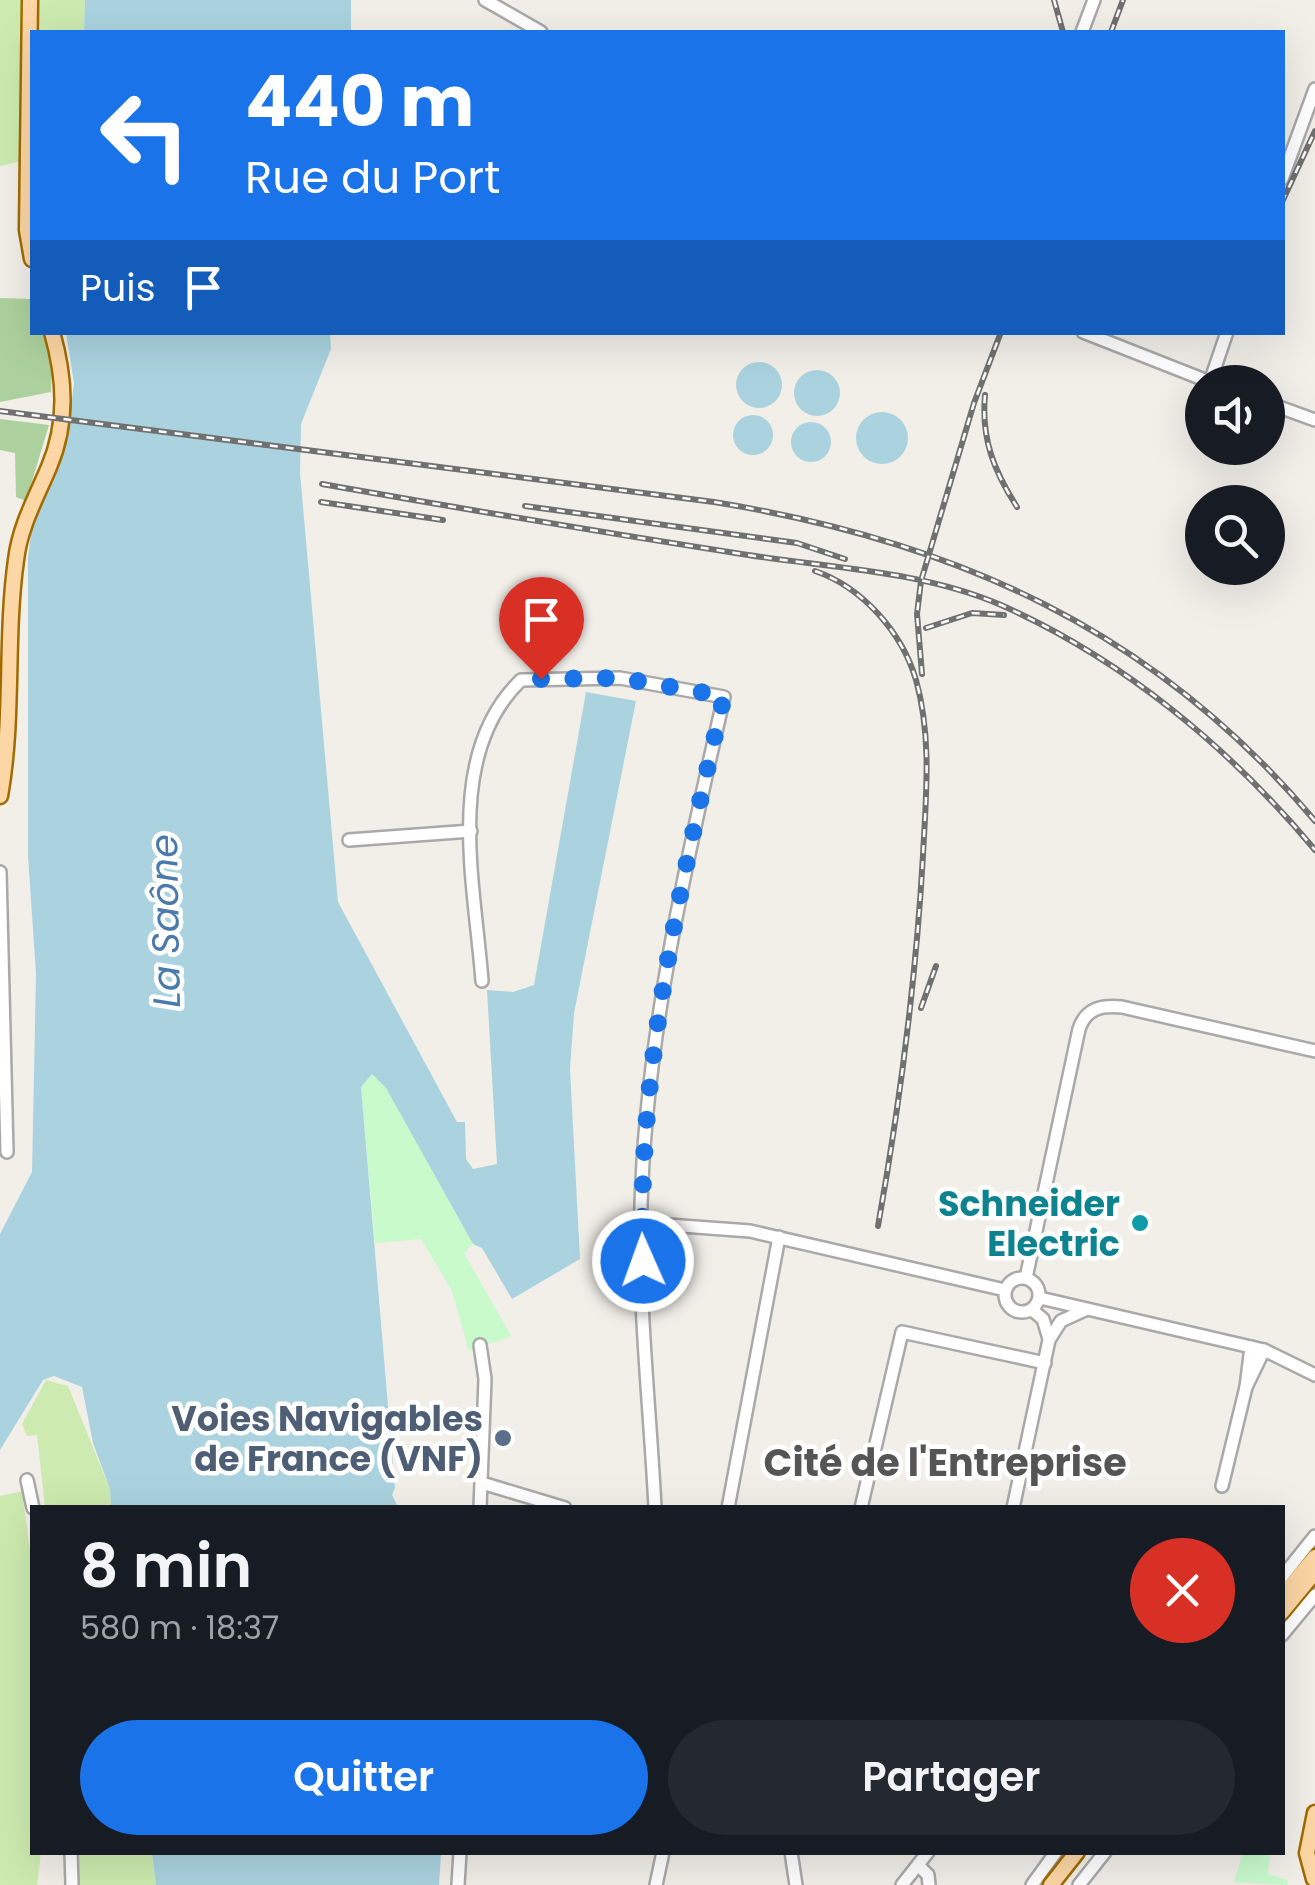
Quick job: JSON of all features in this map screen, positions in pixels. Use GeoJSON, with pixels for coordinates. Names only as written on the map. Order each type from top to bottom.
{"type":"FeatureCollection","features":[{"type":"Feature","properties":{"kind":"main road"},"geometry":{"type":"LineString","coordinates":[[30,0],[30,244]]}},
{"type":"Feature","properties":{"kind":"main road"},"geometry":{"type":"LineString","coordinates":[[1,785],[16,558],[29,511],[54,456],[63,409],[62,372],[53,335]]}},
{"type":"Feature","properties":{"kind":"main road"},"geometry":{"type":"LineString","coordinates":[[1285,1592],[1315,1556]]}},
{"type":"Feature","properties":{"kind":"main road"},"geometry":{"type":"LineString","coordinates":[[1285,1608],[1315,1572]]}},
{"type":"Feature","properties":{"kind":"main road"},"geometry":{"type":"LineString","coordinates":[[1313,1875],[1307,1844],[1315,1814]]}},
{"type":"Feature","properties":{"kind":"main road"},"geometry":{"type":"LineString","coordinates":[[1050,1885],[1075,1855]]}},
{"type":"Feature","properties":{"kind":"main road"},"geometry":{"type":"LineString","coordinates":[[1062,1885],[1086,1855]]}},
{"type":"Feature","properties":{"kind":"street"},"geometry":{"type":"LineString","coordinates":[[485,0],[538,30]]}},
{"type":"Feature","properties":{"kind":"street"},"geometry":{"type":"LineString","coordinates":[[1083,30],[1094,0]]}},
{"type":"Feature","properties":{"kind":"street"},"geometry":{"type":"LineString","coordinates":[[1285,170],[1315,88]]}},
{"type":"Feature","properties":{"kind":"street"},"geometry":{"type":"LineString","coordinates":[[1091,335],[1185,372]]}},
{"type":"Feature","properties":{"kind":"street"},"geometry":{"type":"LineString","coordinates":[[1216,365],[1226,335]]}},
{"type":"Feature","properties":{"kind":"street"},"geometry":{"type":"LineString","coordinates":[[1285,409],[1315,420]]}},
{"type":"Feature","properties":{"kind":"street"},"geometry":{"type":"LineString","coordinates":[[482,981],[471,831],[475,765],[488,724],[521,680],[620,678],[724,696],[656,1045],[642,1224],[655,1505]]}},
{"type":"Feature","properties":{"kind":"street"},"geometry":{"type":"LineString","coordinates":[[349,840],[471,831]]}},
{"type":"Feature","properties":{"kind":"street"},"geometry":{"type":"LineString","coordinates":[[0,872],[7,1152]]}},
{"type":"Feature","properties":{"kind":"street"},"geometry":{"type":"LineString","coordinates":[[1026,1278],[1079,1029],[1091,1011],[1105,1005],[1122,1007],[1315,1051]]}},
{"type":"Feature","properties":{"kind":"street"},"geometry":{"type":"LineString","coordinates":[[642,1224],[718,1226],[1006,1290]]}},
{"type":"Feature","properties":{"kind":"street"},"geometry":{"type":"LineString","coordinates":[[729,1505],[778,1237]]}},
{"type":"Feature","properties":{"kind":"street"},"geometry":{"type":"LineString","coordinates":[[1006,1290],[1014,1280],[1026,1278],[1038,1288],[1036,1304],[1050,1340]]}},
{"type":"Feature","properties":{"kind":"street"},"geometry":{"type":"LineString","coordinates":[[1006,1290],[1011,1308],[1021,1313],[1036,1304],[1087,1309],[1258,1349],[1315,1375]]}},
{"type":"Feature","properties":{"kind":"street"},"geometry":{"type":"LineString","coordinates":[[1014,1505],[1050,1340],[1061,1320],[1087,1309]]}},
{"type":"Feature","properties":{"kind":"street"},"geometry":{"type":"LineString","coordinates":[[862,1505],[900,1336],[907,1332],[1046,1363]]}},
{"type":"Feature","properties":{"kind":"street"},"geometry":{"type":"LineString","coordinates":[[480,1344],[485,1379],[480,1505]]}},
{"type":"Feature","properties":{"kind":"street"},"geometry":{"type":"LineString","coordinates":[[1222,1486],[1258,1349]]}},
{"type":"Feature","properties":{"kind":"street"},"geometry":{"type":"LineString","coordinates":[[27,1480],[33,1505]]}},
{"type":"Feature","properties":{"kind":"street"},"geometry":{"type":"LineString","coordinates":[[482,1483],[555,1505]]}},
{"type":"Feature","properties":{"kind":"street"},"geometry":{"type":"LineString","coordinates":[[1285,1573],[1315,1536]]}},
{"type":"Feature","properties":{"kind":"street"},"geometry":{"type":"LineString","coordinates":[[1285,1630],[1315,1595]]}},
{"type":"Feature","properties":{"kind":"street"},"geometry":{"type":"LineString","coordinates":[[72,1855],[72,1885]]}},
{"type":"Feature","properties":{"kind":"street"},"geometry":{"type":"LineString","coordinates":[[458,1885],[460,1855]]}},
{"type":"Feature","properties":{"kind":"street"},"geometry":{"type":"LineString","coordinates":[[656,1885],[661,1855]]}},
{"type":"Feature","properties":{"kind":"street"},"geometry":{"type":"LineString","coordinates":[[791,1855],[796,1885]]}},
{"type":"Feature","properties":{"kind":"street"},"geometry":{"type":"LineString","coordinates":[[902,1885],[926,1855]]}},
{"type":"Feature","properties":{"kind":"street"},"geometry":{"type":"LineString","coordinates":[[1032,1885],[1054,1855]]}},
{"type":"Feature","properties":{"kind":"street"},"geometry":{"type":"LineString","coordinates":[[1079,1885],[1104,1855]]}},
{"type":"Feature","properties":{"kind":"street"},"geometry":{"type":"LineString","coordinates":[[918,1866],[930,1885]]}},
{"type":"Feature","properties":{"kind":"green space"},"geometry":{"type":"Polygon","coordinates":[[[0,0],[23,0],[22,161],[0,166],[0,0]]]}},
{"type":"Feature","properties":{"kind":"green space"},"geometry":{"type":"Polygon","coordinates":[[[38,0],[85,0],[84,30],[38,30],[38,0]]]}},
{"type":"Feature","properties":{"kind":"green space"},"geometry":{"type":"Polygon","coordinates":[[[0,298],[30,299],[30,335],[45,335],[52,355],[51,392],[0,402],[0,298]]]}},
{"type":"Feature","properties":{"kind":"green space"},"geometry":{"type":"Polygon","coordinates":[[[0,419],[49,425],[26,501],[16,497],[15,453],[0,450],[0,419]]]}},
{"type":"Feature","properties":{"kind":"green space"},"geometry":{"type":"Polygon","coordinates":[[[372,1074],[386,1088],[473,1244],[464,1253],[511,1336],[469,1351],[452,1291],[421,1239],[375,1243],[361,1087],[372,1074]]]}},
{"type":"Feature","properties":{"kind":"green space"},"geometry":{"type":"Polygon","coordinates":[[[46,1380],[68,1386],[110,1489],[111,1505],[45,1505],[37,1435],[27,1436],[22,1424],[46,1380]]]}},
{"type":"Feature","properties":{"kind":"green space"},"geometry":{"type":"Polygon","coordinates":[[[22,1491],[30,1552],[30,1855],[41,1855],[37,1885],[0,1885],[0,1496],[22,1491]]]}},
{"type":"Feature","properties":{"kind":"green space"},"geometry":{"type":"Polygon","coordinates":[[[76,1855],[152,1855],[156,1885],[78,1885],[76,1855]]]}},
{"type":"Feature","properties":{"kind":"green space"},"geometry":{"type":"Polygon","coordinates":[[[1242,1855],[1271,1855],[1267,1874],[1288,1880],[1287,1885],[1234,1882],[1242,1855]]]}},
{"type":"Feature","properties":{"kind":"water"},"geometry":{"type":"Polygon","coordinates":[[[85,0],[351,0],[351,30],[84,30],[85,0]]]}},
{"type":"Feature","properties":{"kind":"water","name":"La Saône"},"geometry":{"type":"Polygon","coordinates":[[[66,335],[330,335],[331,349],[301,424],[300,473],[338,902],[457,1122],[465,1122],[466,1159],[473,1169],[497,1164],[487,990],[513,992],[534,985],[586,692],[636,701],[574,1013],[570,1069],[580,1259],[512,1299],[482,1248],[473,1244],[386,1088],[372,1074],[361,1087],[395,1488],[392,1495],[397,1505],[111,1505],[82,1387],[54,1376],[43,1380],[0,1450],[0,1234],[32,1172],[36,974],[28,856],[28,557],[33,519],[67,439],[74,383],[66,335]]]}},
{"type":"Feature","properties":{"kind":"water"},"geometry":{"type":"Polygon","coordinates":[[[759,362],[775,369],[782,385],[775,401],[759,408],[743,401],[736,385],[743,369],[759,362]]]}},
{"type":"Feature","properties":{"kind":"water"},"geometry":{"type":"Polygon","coordinates":[[[817,370],[833,377],[840,393],[833,409],[817,416],[801,409],[794,393],[801,377],[817,370]]]}},
{"type":"Feature","properties":{"kind":"water"},"geometry":{"type":"Polygon","coordinates":[[[882,412],[901,419],[908,438],[901,457],[882,464],[863,457],[856,438],[863,419],[882,412]]]}},
{"type":"Feature","properties":{"kind":"water"},"geometry":{"type":"Polygon","coordinates":[[[753,415],[767,421],[773,435],[767,449],[753,455],[739,449],[733,435],[739,421],[753,415]]]}},
{"type":"Feature","properties":{"kind":"water"},"geometry":{"type":"Polygon","coordinates":[[[811,422],[825,428],[831,442],[825,456],[811,462],[797,456],[791,442],[797,428],[811,422]]]}},
{"type":"Feature","properties":{"kind":"water"},"geometry":{"type":"Polygon","coordinates":[[[152,1855],[441,1855],[439,1885],[156,1885],[152,1855]]]}},
{"type":"Feature","properties":{"kind":"railway"},"geometry":{"type":"LineString","coordinates":[[1054,0],[1062,30]]}},
{"type":"Feature","properties":{"kind":"railway"},"geometry":{"type":"LineString","coordinates":[[1112,30],[1123,0]]}},
{"type":"Feature","properties":{"kind":"railway"},"geometry":{"type":"LineString","coordinates":[[1285,196],[1315,131]]}},
{"type":"Feature","properties":{"kind":"railway"},"geometry":{"type":"LineString","coordinates":[[922,674],[917,614],[921,581],[974,403],[1000,335]]}},
{"type":"Feature","properties":{"kind":"railway"},"geometry":{"type":"LineString","coordinates":[[985,395],[985,426],[991,454],[1017,507]]}},
{"type":"Feature","properties":{"kind":"railway"},"geometry":{"type":"LineString","coordinates":[[0,411],[714,502],[887,541],[968,570],[1045,604],[1118,646],[1187,696],[1253,754],[1315,821]]}},
{"type":"Feature","properties":{"kind":"railway"},"geometry":{"type":"LineString","coordinates":[[322,484],[695,547],[876,572],[940,585],[1001,605],[1090,652],[1172,710],[1247,776],[1315,850]]}},
{"type":"Feature","properties":{"kind":"railway"},"geometry":{"type":"LineString","coordinates":[[321,502],[443,520]]}},
{"type":"Feature","properties":{"kind":"railway"},"geometry":{"type":"LineString","coordinates":[[525,506],[797,543],[845,559]]}},
{"type":"Feature","properties":{"kind":"railway"},"geometry":{"type":"LineString","coordinates":[[815,571],[849,588],[890,629],[910,662],[924,723],[926,789],[916,948],[900,1088],[878,1226]]}},
{"type":"Feature","properties":{"kind":"railway"},"geometry":{"type":"LineString","coordinates":[[926,628],[972,613],[1004,615]]}},
{"type":"Feature","properties":{"kind":"railway"},"geometry":{"type":"LineString","coordinates":[[921,1008],[936,966]]}},
{"type":"Feature","properties":{"kind":"place","name":"Schneider Electric"},"geometry":{"type":"Point","coordinates":[1140,1223]}},
{"type":"Feature","properties":{"kind":"place","name":"Voies Navigables de France (VNF)"},"geometry":{"type":"Point","coordinates":[503,1438]}},
{"type":"Feature","properties":{"kind":"district","name":"Cité de l'Entreprise"},"geometry":{"type":"Point","coordinates":[945,1462]}},
{"type":"Feature","properties":{"kind":"route"},"geometry":{"type":"LineString","coordinates":[[541,679],[620,678],[724,696],[700,799],[653,1064],[641,1206],[643,1261]]}}]}
